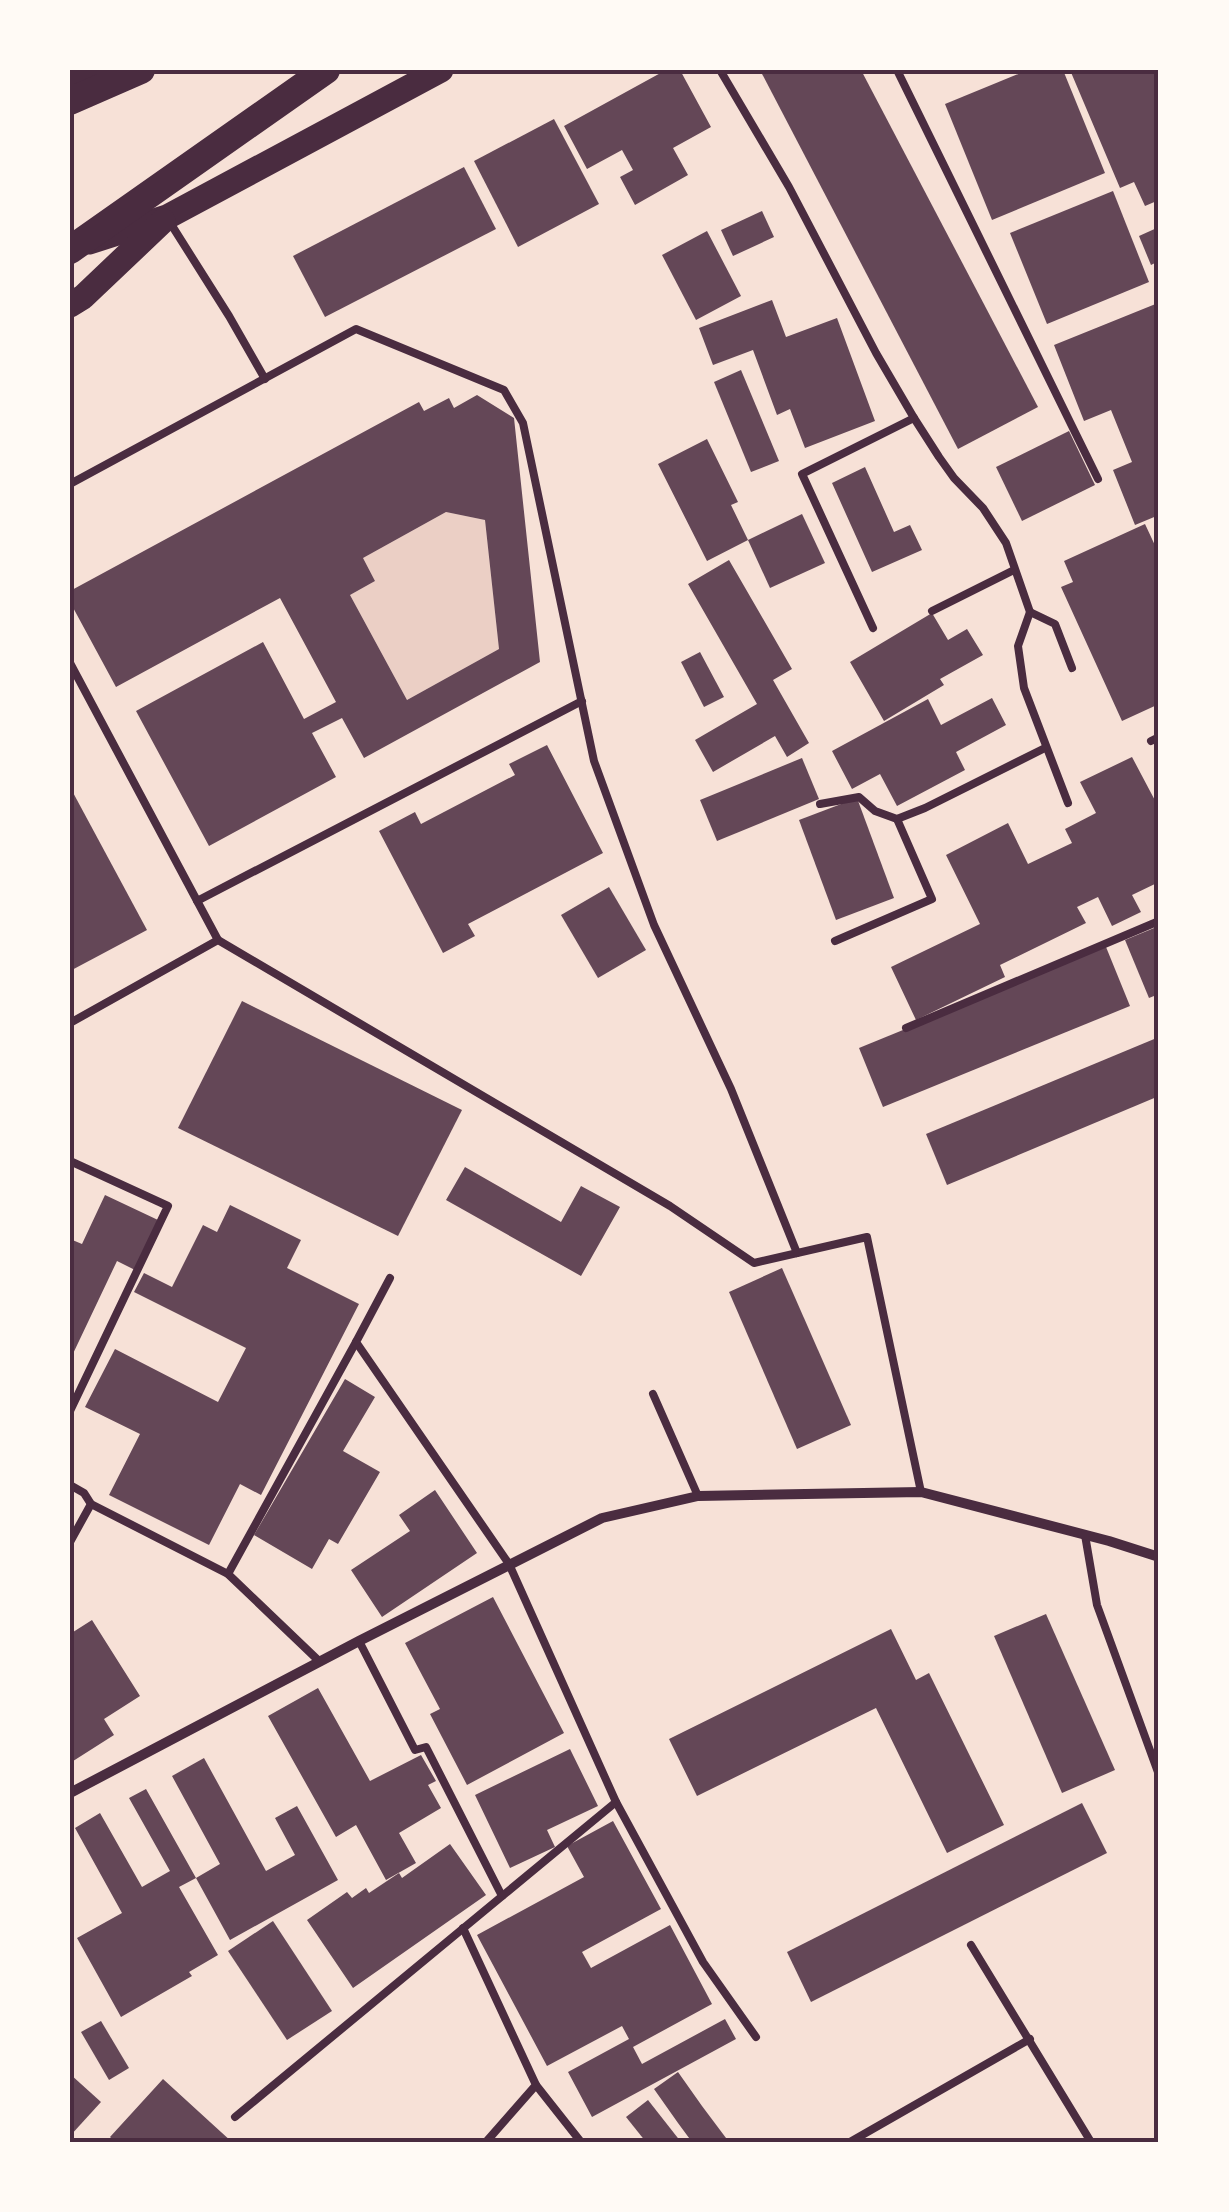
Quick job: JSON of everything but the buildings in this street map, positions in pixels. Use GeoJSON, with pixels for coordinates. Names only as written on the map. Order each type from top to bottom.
{"type":"FeatureCollection","features":[{"type":"Feature","properties":{"kind":"highway"},"geometry":{"type":"LineString","coordinates":[[78,85],[142,70]]}},
{"type":"Feature","properties":{"kind":"highway"},"geometry":{"type":"LineString","coordinates":[[70,249],[326,70]]}},
{"type":"Feature","properties":{"kind":"main road"},"geometry":{"type":"LineString","coordinates":[[70,249],[167,217],[442,70]]}},
{"type":"Feature","properties":{"kind":"main road"},"geometry":{"type":"LineString","coordinates":[[70,304],[83,297],[167,217]]}},
{"type":"Feature","properties":{"kind":"street"},"geometry":{"type":"LineString","coordinates":[[70,1793],[602,1518],[698,1496],[922,1492],[1159,1557]]}},
{"type":"Feature","properties":{"kind":"lane"},"geometry":{"type":"LineString","coordinates":[[720,70],[789,187],[914,418],[954,478],[984,508],[1006,544],[1030,612],[1018,646],[1024,688],[1068,803]]}},
{"type":"Feature","properties":{"kind":"lane"},"geometry":{"type":"LineString","coordinates":[[897,70],[1098,479]]}},
{"type":"Feature","properties":{"kind":"lane"},"geometry":{"type":"LineString","coordinates":[[167,217],[265,379]]}},
{"type":"Feature","properties":{"kind":"lane"},"geometry":{"type":"LineString","coordinates":[[70,484],[356,329],[504,390],[523,423],[594,761],[654,924],[731,1090],[797,1253]]}},
{"type":"Feature","properties":{"kind":"lane"},"geometry":{"type":"LineString","coordinates":[[873,628],[802,474],[914,418]]}},
{"type":"Feature","properties":{"kind":"lane"},"geometry":{"type":"LineString","coordinates":[[932,611],[1014,570]]}},
{"type":"Feature","properties":{"kind":"lane"},"geometry":{"type":"LineString","coordinates":[[1030,612],[1055,624],[1072,668]]}},
{"type":"Feature","properties":{"kind":"lane"},"geometry":{"type":"LineString","coordinates":[[70,664],[218,940],[670,1206],[754,1262],[867,1237],[922,1492]]}},
{"type":"Feature","properties":{"kind":"lane"},"geometry":{"type":"LineString","coordinates":[[197,901],[582,700]]}},
{"type":"Feature","properties":{"kind":"lane"},"geometry":{"type":"LineString","coordinates":[[820,804],[858,797],[875,812],[897,819],[1045,748]]}},
{"type":"Feature","properties":{"kind":"lane"},"geometry":{"type":"LineString","coordinates":[[835,941],[932,898],[897,819]]}},
{"type":"Feature","properties":{"kind":"lane"},"geometry":{"type":"LineString","coordinates":[[906,1028],[1159,921]]}},
{"type":"Feature","properties":{"kind":"lane"},"geometry":{"type":"LineString","coordinates":[[70,1023],[218,940]]}},
{"type":"Feature","properties":{"kind":"lane"},"geometry":{"type":"LineString","coordinates":[[70,1161],[168,1206],[70,1411]]}},
{"type":"Feature","properties":{"kind":"lane"},"geometry":{"type":"LineString","coordinates":[[228,1574],[390,1278]]}},
{"type":"Feature","properties":{"kind":"lane"},"geometry":{"type":"LineString","coordinates":[[356,1342],[509,1564],[616,1802],[703,1962],[756,2037]]}},
{"type":"Feature","properties":{"kind":"lane"},"geometry":{"type":"LineString","coordinates":[[654,1394],[698,1496]]}},
{"type":"Feature","properties":{"kind":"lane"},"geometry":{"type":"LineString","coordinates":[[70,1485],[84,1493],[91,1504],[228,1574],[321,1662]]}},
{"type":"Feature","properties":{"kind":"lane"},"geometry":{"type":"LineString","coordinates":[[70,1542],[91,1504]]}},
{"type":"Feature","properties":{"kind":"lane"},"geometry":{"type":"LineString","coordinates":[[1084,1535],[1097,1605],[1159,1775]]}},
{"type":"Feature","properties":{"kind":"lane"},"geometry":{"type":"LineString","coordinates":[[359,1641],[416,1750],[426,1746],[502,1896]]}},
{"type":"Feature","properties":{"kind":"lane"},"geometry":{"type":"LineString","coordinates":[[235,2117],[616,1802]]}},
{"type":"Feature","properties":{"kind":"lane"},"geometry":{"type":"LineString","coordinates":[[464,1928],[536,2085],[580,2142]]}},
{"type":"Feature","properties":{"kind":"lane"},"geometry":{"type":"LineString","coordinates":[[971,1945],[1091,2142]]}},
{"type":"Feature","properties":{"kind":"lane"},"geometry":{"type":"LineString","coordinates":[[850,2142],[1030,2039]]}},
{"type":"Feature","properties":{"kind":"lane"},"geometry":{"type":"LineString","coordinates":[[486,2142],[536,2085]]}},
{"type":"Feature","properties":{"kind":"shaded area"},"geometry":{"type":"Polygon","coordinates":[[[446,512],[485,520],[499,649],[407,700],[350,595],[375,581],[363,558],[446,512]]]}}]}
